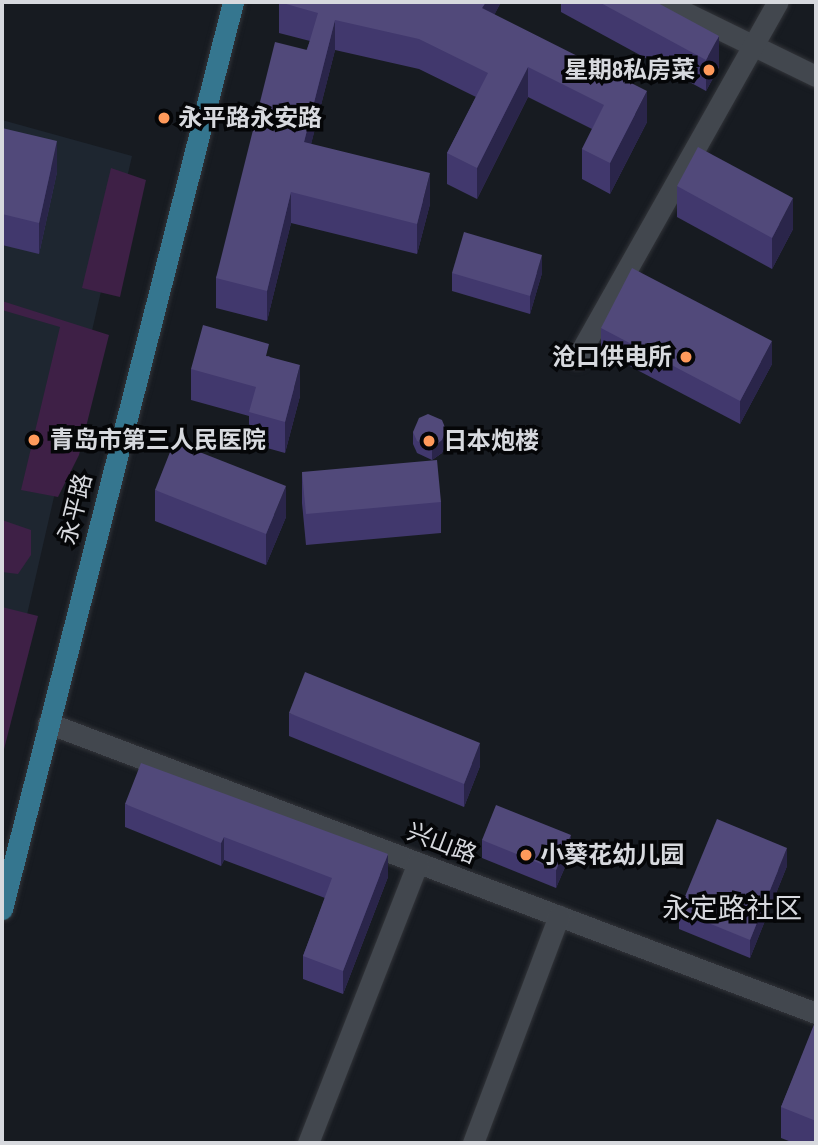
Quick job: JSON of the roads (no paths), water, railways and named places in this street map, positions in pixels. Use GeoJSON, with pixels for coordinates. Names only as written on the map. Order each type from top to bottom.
{"type":"FeatureCollection","features":[{"type":"Feature","properties":{"kind":"main road","name":"永平路"},"geometry":{"type":"LineString","coordinates":[[2,909],[233,2]]}},
{"type":"Feature","properties":{"kind":"street"},"geometry":{"type":"LineString","coordinates":[[664,2],[816,76]]}},
{"type":"Feature","properties":{"kind":"street"},"geometry":{"type":"LineString","coordinates":[[577,358],[778,2]]}},
{"type":"Feature","properties":{"kind":"street","name":"兴山路"},"geometry":{"type":"LineString","coordinates":[[48,723],[816,1013]]}},
{"type":"Feature","properties":{"kind":"street"},"geometry":{"type":"LineString","coordinates":[[308,1143],[418,863]]}},
{"type":"Feature","properties":{"kind":"street"},"geometry":{"type":"LineString","coordinates":[[472,1143],[559,916]]}},
{"type":"Feature","properties":{"kind":"place","name":"星期8私房菜"},"geometry":{"type":"Point","coordinates":[709,70]}},
{"type":"Feature","properties":{"kind":"place","name":"永平路永安路"},"geometry":{"type":"Point","coordinates":[164,118]}},
{"type":"Feature","properties":{"kind":"place","name":"沧口供电所"},"geometry":{"type":"Point","coordinates":[686,357]}},
{"type":"Feature","properties":{"kind":"place","name":"青岛市第三人民医院"},"geometry":{"type":"Point","coordinates":[34,440]}},
{"type":"Feature","properties":{"kind":"place","name":"日本炮楼"},"geometry":{"type":"Point","coordinates":[429,441]}},
{"type":"Feature","properties":{"kind":"place","name":"小葵花幼儿园"},"geometry":{"type":"Point","coordinates":[526,855]}},
{"type":"Feature","properties":{"kind":"district","name":"永定路社区"},"geometry":{"type":"Point","coordinates":[732,908]}}]}
